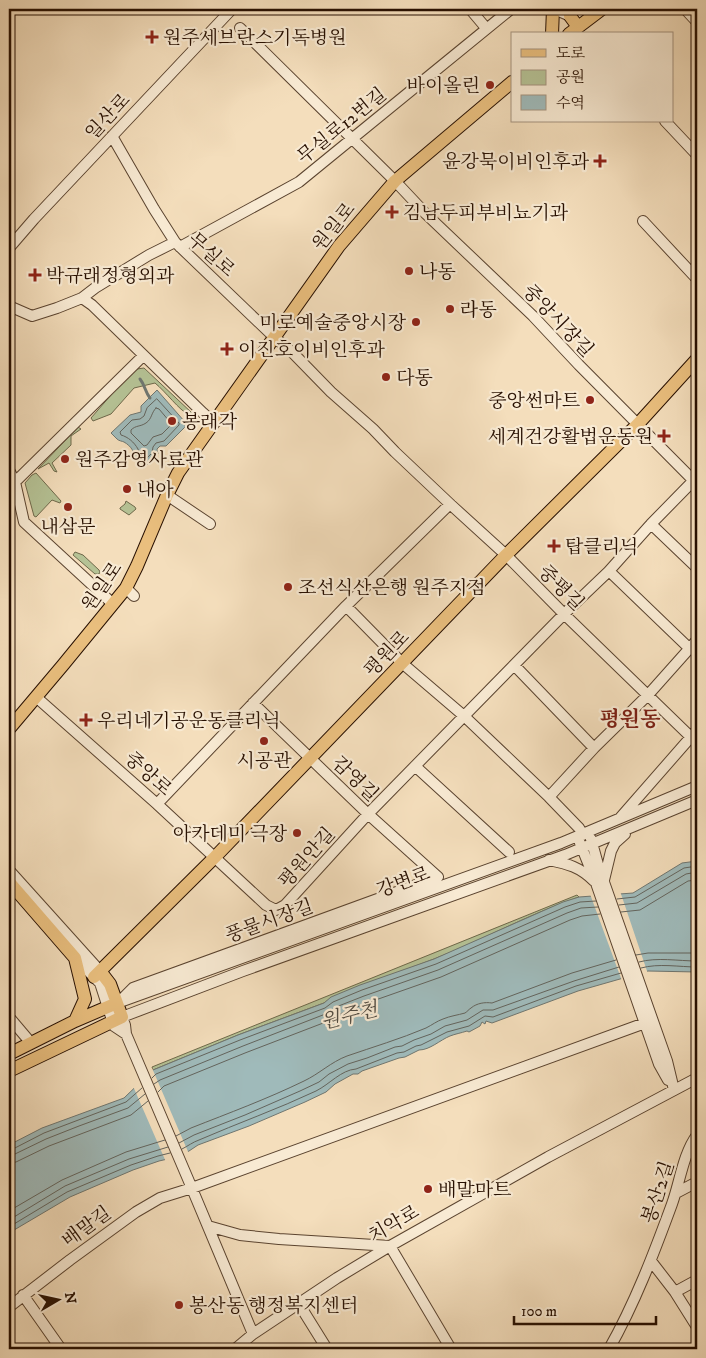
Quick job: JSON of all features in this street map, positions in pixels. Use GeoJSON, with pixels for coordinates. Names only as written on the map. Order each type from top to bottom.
{"type":"FeatureCollection","features":[{"type":"Feature","properties":{"kind":"main road"},"geometry":{"type":"LineString","coordinates":[[552,32],[553,9]]}},
{"type":"Feature","properties":{"kind":"main road"},"geometry":{"type":"LineString","coordinates":[[566,11],[577,31],[602,9]]}},
{"type":"Feature","properties":{"kind":"main road","name":"원일로"},"geometry":{"type":"LineString","coordinates":[[9,729],[113,604],[130,592],[137,566],[178,473],[338,246],[395,181],[511,83]]}},
{"type":"Feature","properties":{"kind":"main road","name":"평원로"},"geometry":{"type":"LineString","coordinates":[[97,974],[215,857],[506,555],[638,424],[697,359]]}},
{"type":"Feature","properties":{"kind":"main road"},"geometry":{"type":"LineString","coordinates":[[9,882],[75,958],[85,999],[75,1021]]}},
{"type":"Feature","properties":{"kind":"main road"},"geometry":{"type":"LineString","coordinates":[[9,1071],[118,1019],[113,1005],[110,984],[97,974]]}},
{"type":"Feature","properties":{"kind":"main road"},"geometry":{"type":"LineString","coordinates":[[9,1054],[75,1021],[113,1005]]}},
{"type":"Feature","properties":{"kind":"street","name":"일산로"},"geometry":{"type":"LineString","coordinates":[[9,248],[34,219],[232,9]]}},
{"type":"Feature","properties":{"kind":"street"},"geometry":{"type":"LineString","coordinates":[[470,9],[486,28]]}},
{"type":"Feature","properties":{"kind":"street","name":"무실로12번길"},"geometry":{"type":"LineString","coordinates":[[178,244],[299,182],[511,9]]}},
{"type":"Feature","properties":{"kind":"street"},"geometry":{"type":"LineString","coordinates":[[686,9],[697,22]]}},
{"type":"Feature","properties":{"kind":"street","name":"중앙시장길"},"geometry":{"type":"LineString","coordinates":[[240,28],[696,480]]}},
{"type":"Feature","properties":{"kind":"street"},"geometry":{"type":"LineString","coordinates":[[667,122],[697,156]]}},
{"type":"Feature","properties":{"kind":"street"},"geometry":{"type":"LineString","coordinates":[[112,136],[154,209],[178,244]]}},
{"type":"Feature","properties":{"kind":"street"},"geometry":{"type":"LineString","coordinates":[[643,221],[697,279]]}},
{"type":"Feature","properties":{"kind":"street","name":"무실로"},"geometry":{"type":"LineString","coordinates":[[9,306],[32,316],[57,308],[82,298],[149,255],[178,244],[274,337]]}},
{"type":"Feature","properties":{"kind":"street"},"geometry":{"type":"LineString","coordinates":[[82,298],[214,422]]}},
{"type":"Feature","properties":{"kind":"street","name":"중평길"},"geometry":{"type":"LineString","coordinates":[[274,337],[506,555],[648,695],[695,736],[618,820]]}},
{"type":"Feature","properties":{"kind":"street"},"geometry":{"type":"LineString","coordinates":[[15,482],[143,356]]}},
{"type":"Feature","properties":{"kind":"street"},"geometry":{"type":"LineString","coordinates":[[9,470],[15,482],[24,522],[113,604]]}},
{"type":"Feature","properties":{"kind":"street","name":"평원안길"},"geometry":{"type":"LineString","coordinates":[[215,857],[266,905],[276,910],[285,905],[368,814],[564,614],[609,571],[651,524],[696,480]]}},
{"type":"Feature","properties":{"kind":"street"},"geometry":{"type":"LineString","coordinates":[[167,495],[210,524]]}},
{"type":"Feature","properties":{"kind":"street"},"geometry":{"type":"LineString","coordinates":[[157,804],[346,606],[450,504]]}},
{"type":"Feature","properties":{"kind":"street"},"geometry":{"type":"LineString","coordinates":[[651,524],[697,568]]}},
{"type":"Feature","properties":{"kind":"street"},"geometry":{"type":"LineString","coordinates":[[609,571],[689,648]]}},
{"type":"Feature","properties":{"kind":"street"},"geometry":{"type":"LineString","coordinates":[[346,606],[402,663],[464,716],[549,797],[593,844],[596,869],[600,882],[649,1022],[667,1061],[674,1090]]}},
{"type":"Feature","properties":{"kind":"street"},"geometry":{"type":"LineString","coordinates":[[549,797],[594,748],[648,695],[697,640]]}},
{"type":"Feature","properties":{"kind":"street"},"geometry":{"type":"LineString","coordinates":[[514,665],[594,748]]}},
{"type":"Feature","properties":{"kind":"street","name":"중앙로"},"geometry":{"type":"LineString","coordinates":[[36,697],[215,857]]}},
{"type":"Feature","properties":{"kind":"street","name":"감영길"},"geometry":{"type":"LineString","coordinates":[[253,703],[368,814],[438,877]]}},
{"type":"Feature","properties":{"kind":"street"},"geometry":{"type":"LineString","coordinates":[[415,766],[509,852]]}},
{"type":"Feature","properties":{"kind":"street","name":"강변로"},"geometry":{"type":"LineString","coordinates":[[113,1005],[583,835],[697,786]]}},
{"type":"Feature","properties":{"kind":"street","name":"강변로"},"geometry":{"type":"LineString","coordinates":[[118,1019],[243,971],[593,844],[697,800]]}},
{"type":"Feature","properties":{"kind":"street"},"geometry":{"type":"LineString","coordinates":[[596,869],[615,843],[631,828]]}},
{"type":"Feature","properties":{"kind":"street"},"geometry":{"type":"LineString","coordinates":[[583,835],[582,848],[596,869]]}},
{"type":"Feature","properties":{"kind":"street"},"geometry":{"type":"LineString","coordinates":[[548,860],[596,869]]}},
{"type":"Feature","properties":{"kind":"street"},"geometry":{"type":"LineString","coordinates":[[9,870],[97,974]]}},
{"type":"Feature","properties":{"kind":"street","name":"풍물시장길"},"geometry":{"type":"LineString","coordinates":[[113,1005],[133,988],[438,877]]}},
{"type":"Feature","properties":{"kind":"street"},"geometry":{"type":"LineString","coordinates":[[75,958],[97,974]]}},
{"type":"Feature","properties":{"kind":"street"},"geometry":{"type":"LineString","coordinates":[[9,1017],[31,1043]]}},
{"type":"Feature","properties":{"kind":"street"},"geometry":{"type":"LineString","coordinates":[[118,1019],[114,1026],[126,1034],[253,1334]]}},
{"type":"Feature","properties":{"kind":"street","name":"배말길"},"geometry":{"type":"LineString","coordinates":[[9,1307],[136,1212],[190,1184],[649,1022]]}},
{"type":"Feature","properties":{"kind":"street","name":"치악로"},"geometry":{"type":"LineString","coordinates":[[235,1349],[253,1334],[337,1278],[390,1246],[548,1157],[697,1078]]}},
{"type":"Feature","properties":{"kind":"street","name":"봉산2길"},"geometry":{"type":"LineString","coordinates":[[609,1349],[651,1260],[676,1193],[688,1154],[697,1135]]}},
{"type":"Feature","properties":{"kind":"street"},"geometry":{"type":"LineString","coordinates":[[676,1193],[697,1182]]}},
{"type":"Feature","properties":{"kind":"street"},"geometry":{"type":"LineString","coordinates":[[208,1226],[240,1235],[390,1246],[451,1349]]}},
{"type":"Feature","properties":{"kind":"street"},"geometry":{"type":"LineString","coordinates":[[651,1260],[697,1326]]}},
{"type":"Feature","properties":{"kind":"street"},"geometry":{"type":"LineString","coordinates":[[675,1292],[697,1280]]}},
{"type":"Feature","properties":{"kind":"street"},"geometry":{"type":"LineString","coordinates":[[23,1295],[61,1349]]}},
{"type":"Feature","properties":{"kind":"street"},"geometry":{"type":"LineString","coordinates":[[299,1304],[327,1349]]}},
{"type":"Feature","properties":{"kind":"green space"},"geometry":{"type":"Polygon","coordinates":[[[144,368],[192,413],[189,415],[185,413],[155,383],[134,388],[111,414],[93,421],[91,418],[111,395],[137,369],[144,368]]]}},
{"type":"Feature","properties":{"kind":"green space"},"geometry":{"type":"Polygon","coordinates":[[[78,427],[81,429],[71,436],[71,445],[52,463],[57,472],[54,471],[49,463],[38,469],[78,427]]]}},
{"type":"Feature","properties":{"kind":"green space"},"geometry":{"type":"Polygon","coordinates":[[[36,473],[61,501],[60,503],[52,500],[36,517],[34,516],[25,483],[36,473]]]}},
{"type":"Feature","properties":{"kind":"green space"},"geometry":{"type":"Polygon","coordinates":[[[126,501],[136,509],[129,515],[120,509],[126,501]]]}},
{"type":"Feature","properties":{"kind":"green space"},"geometry":{"type":"Polygon","coordinates":[[[75,552],[83,555],[99,570],[99,574],[95,574],[73,555],[75,552]]]}},
{"type":"Feature","properties":{"kind":"green space"},"geometry":{"type":"Polygon","coordinates":[[[577,895],[579,897],[542,911],[452,952],[366,984],[324,1003],[238,1035],[153,1070],[152,1067],[577,895]]]}},
{"type":"Feature","properties":{"kind":"water"},"geometry":{"type":"Polygon","coordinates":[[[157,390],[185,422],[185,427],[166,446],[160,446],[157,449],[158,454],[143,469],[134,459],[131,447],[118,440],[111,433],[130,415],[141,412],[141,406],[157,390]]]}},
{"type":"Feature","properties":{"kind":"water","name":"원주천"},"geometry":{"type":"Polygon","coordinates":[[[697,861],[697,972],[648,971],[578,991],[492,1023],[486,1021],[485,1024],[482,1022],[480,1026],[469,1032],[452,1035],[423,1050],[358,1074],[353,1074],[335,1084],[326,1092],[249,1126],[198,1145],[172,1158],[133,1170],[70,1197],[9,1233],[9,1145],[42,1128],[124,1098],[153,1070],[238,1035],[324,1003],[331,997],[360,985],[434,959],[563,902],[579,897],[633,893],[682,863],[697,861]]]}},
{"type":"Feature","properties":{"kind":"pier"},"geometry":{"type":"Polygon","coordinates":[[[620,891],[648,974],[622,981],[590,894],[620,891]]]}},
{"type":"Feature","properties":{"kind":"pier"},"geometry":{"type":"Polygon","coordinates":[[[152,1068],[189,1154],[166,1162],[133,1086],[152,1068]]]}},
{"type":"Feature","properties":{"kind":"waterway"},"geometry":{"type":"LineString","coordinates":[[140,379],[150,398]]}},
{"type":"Feature","properties":{"kind":"place","name":"원주세브란스기독병원"},"geometry":{"type":"Point","coordinates":[152,37]}},
{"type":"Feature","properties":{"kind":"place","name":"바이올린"},"geometry":{"type":"Point","coordinates":[490,85]}},
{"type":"Feature","properties":{"kind":"place","name":"윤강묵이비인후과"},"geometry":{"type":"Point","coordinates":[600,161]}},
{"type":"Feature","properties":{"kind":"place","name":"김남두피부비뇨기과"},"geometry":{"type":"Point","coordinates":[392,212]}},
{"type":"Feature","properties":{"kind":"place","name":"나동"},"geometry":{"type":"Point","coordinates":[409,271]}},
{"type":"Feature","properties":{"kind":"place","name":"박규래정형외과"},"geometry":{"type":"Point","coordinates":[35,275]}},
{"type":"Feature","properties":{"kind":"place","name":"라동"},"geometry":{"type":"Point","coordinates":[450,309]}},
{"type":"Feature","properties":{"kind":"place","name":"미로예술중앙시장"},"geometry":{"type":"Point","coordinates":[416,322]}},
{"type":"Feature","properties":{"kind":"place","name":"이진호이비인후과"},"geometry":{"type":"Point","coordinates":[227,349]}},
{"type":"Feature","properties":{"kind":"place","name":"다동"},"geometry":{"type":"Point","coordinates":[386,377]}},
{"type":"Feature","properties":{"kind":"place","name":"중앙썬마트"},"geometry":{"type":"Point","coordinates":[590,400]}},
{"type":"Feature","properties":{"kind":"place","name":"봉래각"},"geometry":{"type":"Point","coordinates":[172,421]}},
{"type":"Feature","properties":{"kind":"place","name":"세계건강활법운동원"},"geometry":{"type":"Point","coordinates":[664,436]}},
{"type":"Feature","properties":{"kind":"place","name":"원주감영사료관"},"geometry":{"type":"Point","coordinates":[65,459]}},
{"type":"Feature","properties":{"kind":"place","name":"내아"},"geometry":{"type":"Point","coordinates":[127,489]}},
{"type":"Feature","properties":{"kind":"place","name":"내삼문"},"geometry":{"type":"Point","coordinates":[68,507]}},
{"type":"Feature","properties":{"kind":"place","name":"탑클리닉"},"geometry":{"type":"Point","coordinates":[554,546]}},
{"type":"Feature","properties":{"kind":"place","name":"조선식산은행 원주지점"},"geometry":{"type":"Point","coordinates":[288,587]}},
{"type":"Feature","properties":{"kind":"place","name":"우리네기공운동클리닉"},"geometry":{"type":"Point","coordinates":[86,720]}},
{"type":"Feature","properties":{"kind":"place","name":"시공관"},"geometry":{"type":"Point","coordinates":[264,741]}},
{"type":"Feature","properties":{"kind":"place","name":"아카데미 극장"},"geometry":{"type":"Point","coordinates":[297,833]}},
{"type":"Feature","properties":{"kind":"place","name":"배말마트"},"geometry":{"type":"Point","coordinates":[428,1189]}},
{"type":"Feature","properties":{"kind":"place","name":"봉산동 행정복지센터"},"geometry":{"type":"Point","coordinates":[179,1305]}},
{"type":"Feature","properties":{"kind":"district","name":"평원동"},"geometry":{"type":"Point","coordinates":[630,719]}}]}
